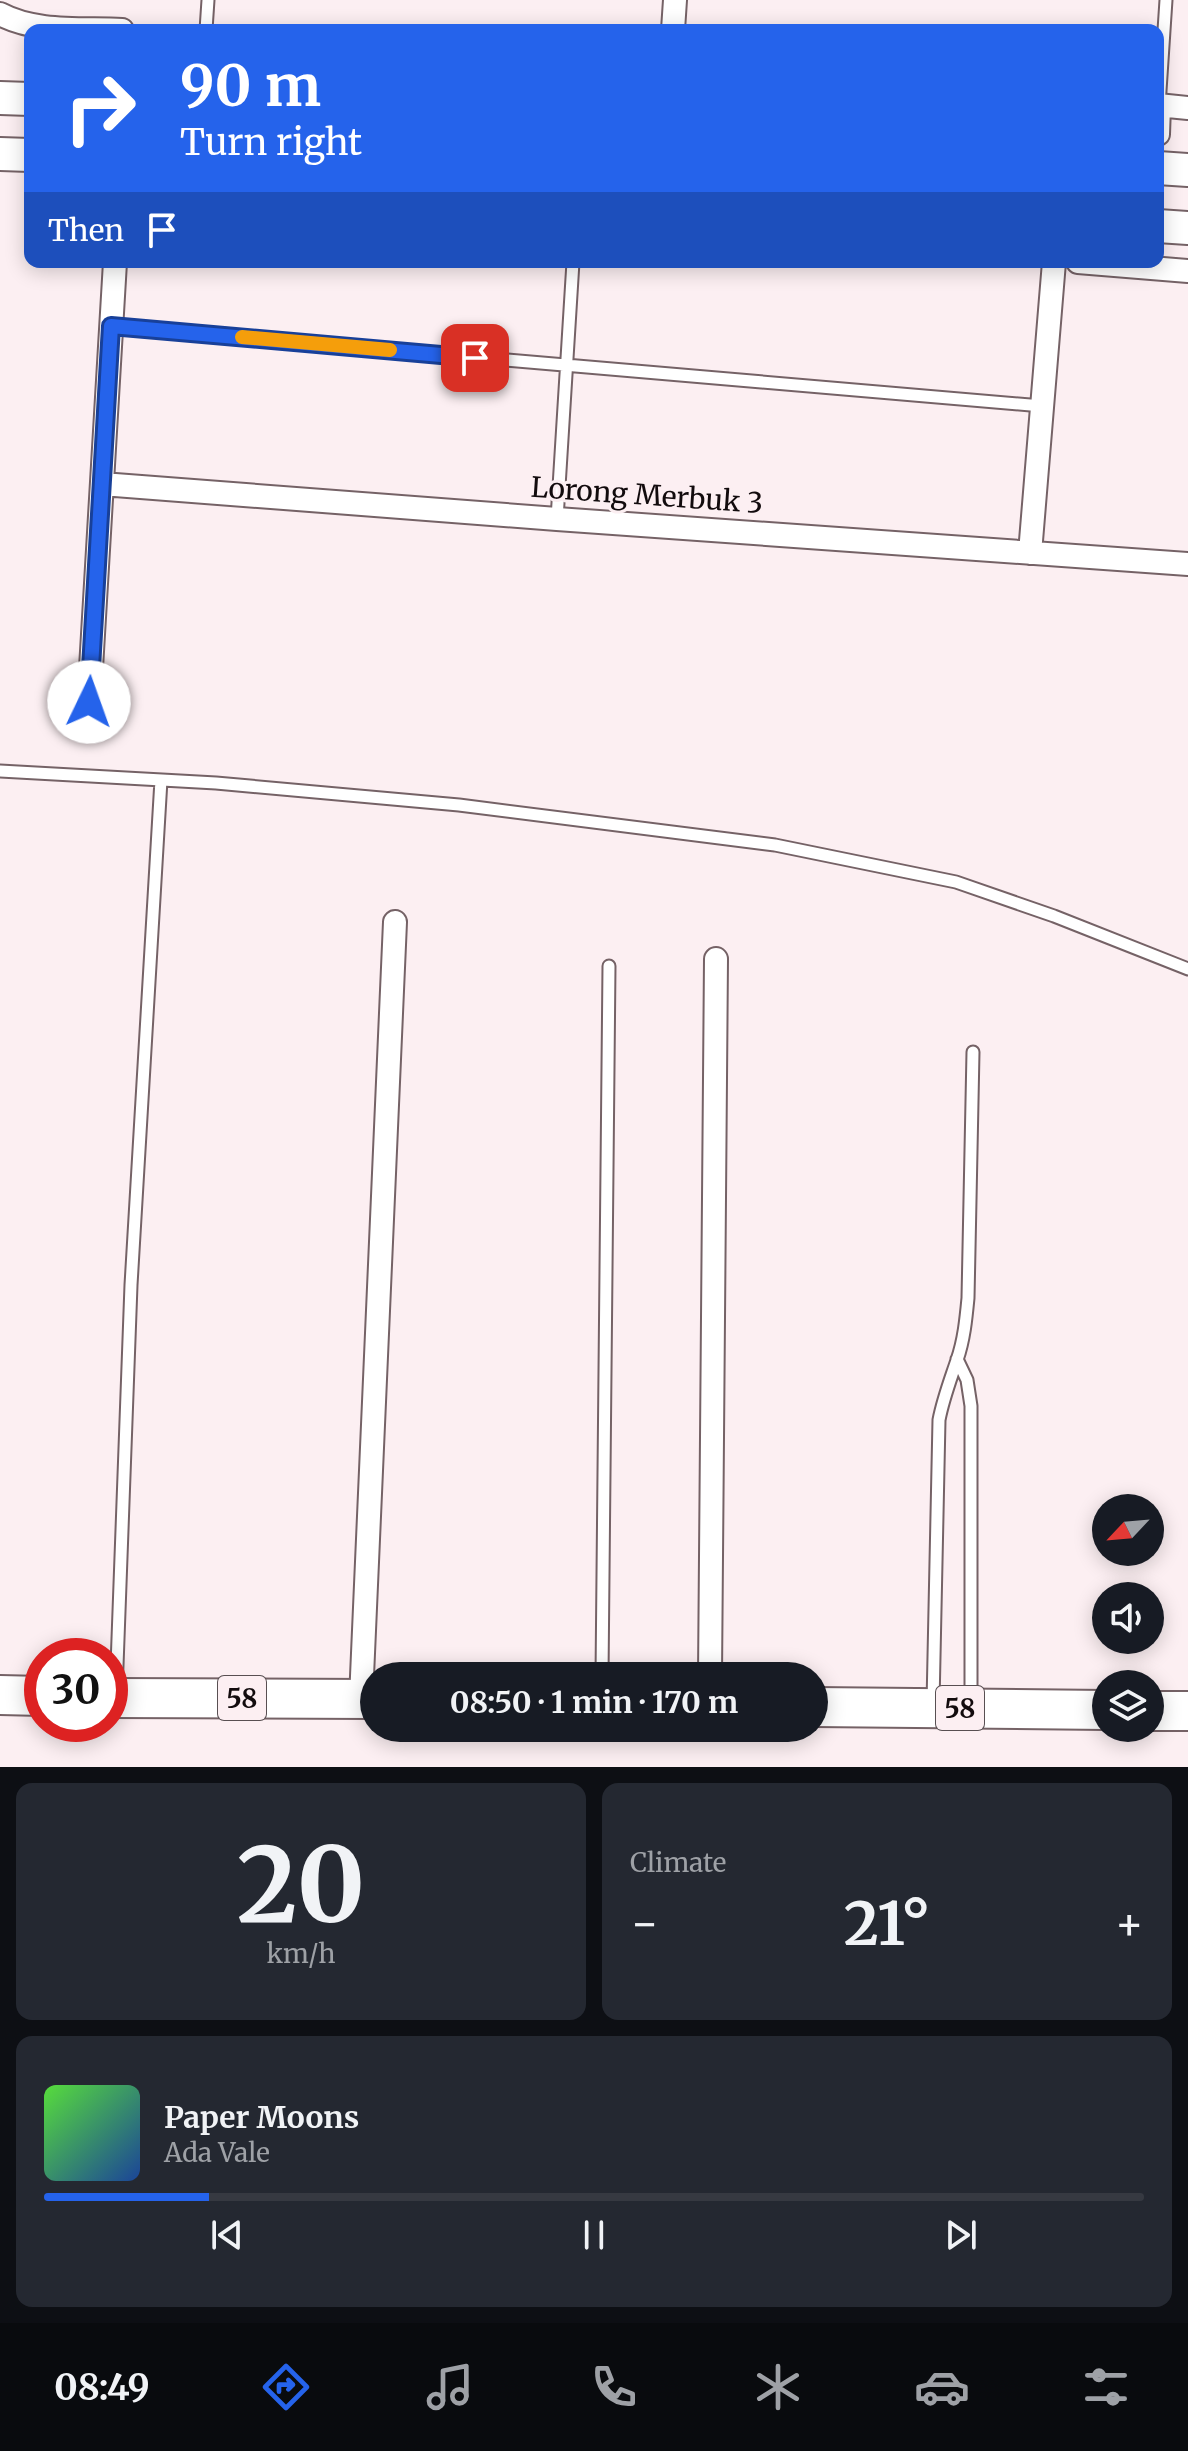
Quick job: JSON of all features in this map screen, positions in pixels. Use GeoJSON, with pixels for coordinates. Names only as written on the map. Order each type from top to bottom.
{"type":"FeatureCollection","features":[{"type":"Feature","properties":{"kind":"highway"},"geometry":{"type":"LineString","coordinates":[[0,1695],[24,1696]]}},
{"type":"Feature","properties":{"kind":"highway","name":"58"},"geometry":{"type":"LineString","coordinates":[[128,1698],[360,1699]]}},
{"type":"Feature","properties":{"kind":"highway","name":"58"},"geometry":{"type":"LineString","coordinates":[[828,1707],[1092,1710]]}},
{"type":"Feature","properties":{"kind":"highway"},"geometry":{"type":"LineString","coordinates":[[1164,1711],[1188,1711]]}},
{"type":"Feature","properties":{"kind":"main road"},"geometry":{"type":"LineString","coordinates":[[0,98],[24,99]]}},
{"type":"Feature","properties":{"kind":"main road"},"geometry":{"type":"LineString","coordinates":[[0,154],[24,155]]}},
{"type":"Feature","properties":{"kind":"main road"},"geometry":{"type":"LineString","coordinates":[[1164,168],[1188,170]]}},
{"type":"Feature","properties":{"kind":"main road"},"geometry":{"type":"LineString","coordinates":[[1164,226],[1188,228]]}},
{"type":"Feature","properties":{"kind":"street"},"geometry":{"type":"LineString","coordinates":[[673,24],[675,0]]}},
{"type":"Feature","properties":{"kind":"street"},"geometry":{"type":"LineString","coordinates":[[0,14],[24,24]]}},
{"type":"Feature","properties":{"kind":"street"},"geometry":{"type":"LineString","coordinates":[[1164,106],[1188,108]]}},
{"type":"Feature","properties":{"kind":"street"},"geometry":{"type":"LineString","coordinates":[[89,702],[115,268]]}},
{"type":"Feature","properties":{"kind":"street"},"geometry":{"type":"LineString","coordinates":[[1030,553],[1054,268]]}},
{"type":"Feature","properties":{"kind":"street"},"geometry":{"type":"LineString","coordinates":[[1151,268],[1188,271]]}},
{"type":"Feature","properties":{"kind":"street","name":"Lorong Merbuk 3"},"geometry":{"type":"LineString","coordinates":[[102,484],[1188,564]]}},
{"type":"Feature","properties":{"kind":"street"},"geometry":{"type":"LineString","coordinates":[[368,1662],[395,922]]}},
{"type":"Feature","properties":{"kind":"street"},"geometry":{"type":"LineString","coordinates":[[710,1662],[716,959]]}},
{"type":"Feature","properties":{"kind":"lane"},"geometry":{"type":"LineString","coordinates":[[206,24],[208,0]]}},
{"type":"Feature","properties":{"kind":"lane"},"geometry":{"type":"LineString","coordinates":[[1164,30],[1166,0]]}},
{"type":"Feature","properties":{"kind":"lane"},"geometry":{"type":"LineString","coordinates":[[557,519],[573,268]]}},
{"type":"Feature","properties":{"kind":"lane"},"geometry":{"type":"LineString","coordinates":[[111,326],[1042,406]]}},
{"type":"Feature","properties":{"kind":"lane"},"geometry":{"type":"LineString","coordinates":[[0,771],[161,780],[459,805],[775,845],[956,882],[1054,916],[1188,969]]}},
{"type":"Feature","properties":{"kind":"lane"},"geometry":{"type":"LineString","coordinates":[[116,1638],[131,1285],[161,780]]}},
{"type":"Feature","properties":{"kind":"lane"},"geometry":{"type":"LineString","coordinates":[[602,1662],[609,966]]}},
{"type":"Feature","properties":{"kind":"lane"},"geometry":{"type":"LineString","coordinates":[[933,1708],[939,1420],[944,1393],[964,1333],[968,1298],[973,1052]]}},
{"type":"Feature","properties":{"kind":"lane"},"geometry":{"type":"LineString","coordinates":[[957,1359],[967,1380],[971,1406],[971,1709]]}},
{"type":"Feature","properties":{"kind":"slow traffic"},"geometry":{"type":"LineString","coordinates":[[242,337],[390,350]]}},
{"type":"Feature","properties":{"kind":"route"},"geometry":{"type":"LineString","coordinates":[[89,702],[111,326],[475,358]]}}]}
